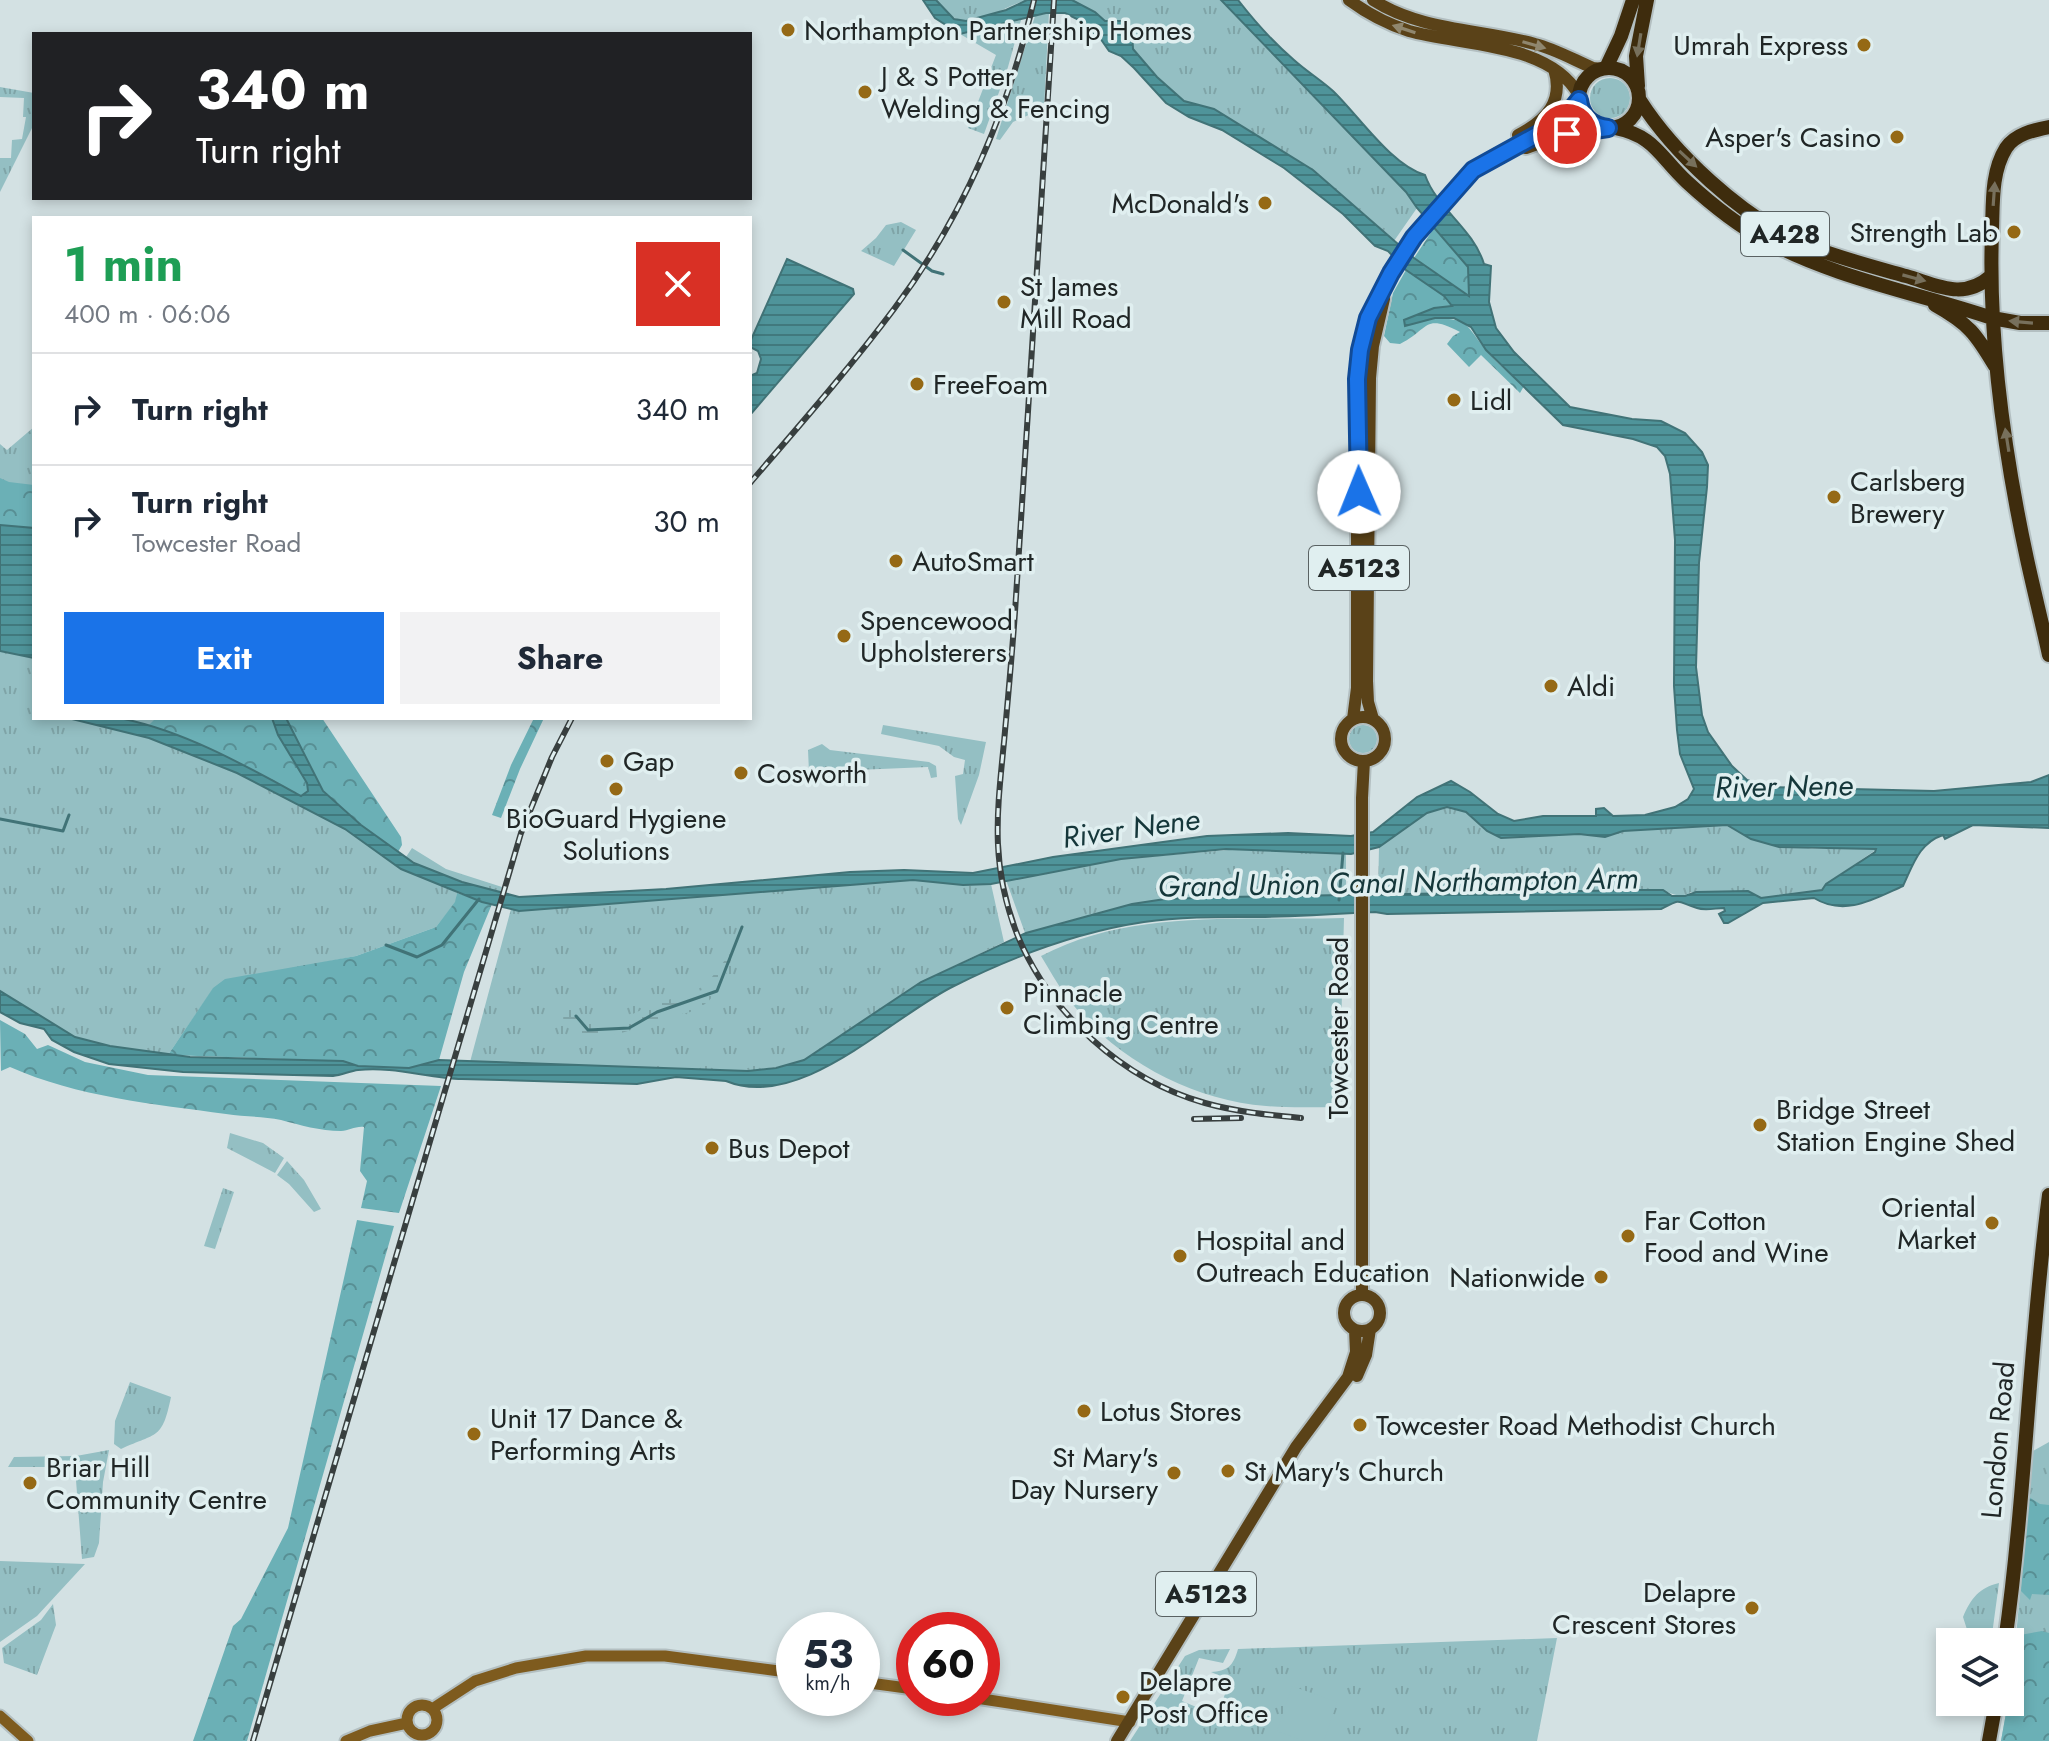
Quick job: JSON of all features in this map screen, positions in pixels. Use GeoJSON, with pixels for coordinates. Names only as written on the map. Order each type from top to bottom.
{"type":"FeatureCollection","features":[{"type":"Feature","properties":{"kind":"highway"},"geometry":{"type":"LineString","coordinates":[[1633,0],[1621,36],[1604,68],[1588,77],[1579,97],[1586,118],[1593,124],[1612,128],[1631,120],[1638,108],[1636,56],[1647,0]]}},
{"type":"Feature","properties":{"kind":"highway"},"geometry":{"type":"LineString","coordinates":[[1604,68],[1628,74],[1639,95]]}},
{"type":"Feature","properties":{"kind":"highway","name":"A428"},"geometry":{"type":"LineString","coordinates":[[1639,95],[1656,125],[1688,159],[1778,231],[1842,259],[1955,289],[1976,288],[1991,276]]}},
{"type":"Feature","properties":{"kind":"highway"},"geometry":{"type":"LineString","coordinates":[[2049,127],[2024,134],[2011,142],[1998,165],[1994,186],[1991,276],[1997,370],[2018,510],[2049,655]]}},
{"type":"Feature","properties":{"kind":"highway","name":"A428"},"geometry":{"type":"LineString","coordinates":[[1612,128],[1639,134],[1646,139],[1712,203],[1742,227],[1768,242],[1833,269],[1992,318],[2020,323],[2049,323]]}},
{"type":"Feature","properties":{"kind":"highway"},"geometry":{"type":"LineString","coordinates":[[1908,291],[1976,333],[1997,370]]}},
{"type":"Feature","properties":{"kind":"highway","name":"London Road"},"geometry":{"type":"LineString","coordinates":[[2007,1628],[2049,1195]]}},
{"type":"Feature","properties":{"kind":"highway"},"geometry":{"type":"LineString","coordinates":[[1989,1741],[1993,1716]]}},
{"type":"Feature","properties":{"kind":"main road"},"geometry":{"type":"LineString","coordinates":[[1349,0],[1377,19],[1535,44],[1593,68],[1604,68]]}},
{"type":"Feature","properties":{"kind":"main road"},"geometry":{"type":"LineString","coordinates":[[1373,0],[1432,30],[1525,55],[1554,69],[1571,83],[1579,97]]}},
{"type":"Feature","properties":{"kind":"main road"},"geometry":{"type":"LineString","coordinates":[[1470,175],[1483,157],[1530,129],[1548,113],[1558,89],[1554,69]]}},
{"type":"Feature","properties":{"kind":"main road","name":"A5123"},"geometry":{"type":"LineString","coordinates":[[1391,273],[1378,320],[1370,378],[1367,681],[1368,702],[1373,719],[1383,730],[1384,746],[1378,755],[1364,761],[1351,758],[1341,745],[1342,731],[1353,719],[1357,703],[1357,379],[1368,318],[1391,273],[1414,237],[1449,196],[1470,175],[1551,127],[1568,114],[1579,97]]}},
{"type":"Feature","properties":{"kind":"main road","name":"A5123"},"geometry":{"type":"LineString","coordinates":[[1470,175],[1565,134],[1612,128]]}},
{"type":"Feature","properties":{"kind":"main road"},"geometry":{"type":"LineString","coordinates":[[1353,719],[1373,719]]}},
{"type":"Feature","properties":{"kind":"main road","name":"Towcester Road"},"geometry":{"type":"LineString","coordinates":[[1362,1295],[1364,761]]}},
{"type":"Feature","properties":{"kind":"main road"},"geometry":{"type":"LineString","coordinates":[[1362,1295],[1375,1301],[1380,1310],[1377,1323],[1370,1329],[1355,1330],[1345,1319],[1344,1308],[1351,1299],[1362,1295]]}},
{"type":"Feature","properties":{"kind":"main road","name":"A5123"},"geometry":{"type":"LineString","coordinates":[[1296,1447],[1354,1382],[1366,1355],[1370,1329]]}},
{"type":"Feature","properties":{"kind":"main road","name":"A5123"},"geometry":{"type":"LineString","coordinates":[[1117,1741],[1296,1447],[1348,1377],[1356,1352],[1355,1330]]}},
{"type":"Feature","properties":{"kind":"street"},"geometry":{"type":"LineString","coordinates":[[432,1709],[475,1681],[516,1668],[586,1656],[665,1656],[776,1671]]}},
{"type":"Feature","properties":{"kind":"street"},"geometry":{"type":"LineString","coordinates":[[1000,1702],[1130,1722]]}},
{"type":"Feature","properties":{"kind":"street"},"geometry":{"type":"LineString","coordinates":[[416,1706],[432,1709],[436,1722],[429,1733],[413,1732],[407,1723],[408,1713],[416,1706]]}},
{"type":"Feature","properties":{"kind":"street"},"geometry":{"type":"LineString","coordinates":[[0,1716],[28,1741]]}},
{"type":"Feature","properties":{"kind":"street"},"geometry":{"type":"LineString","coordinates":[[346,1741],[370,1731],[407,1723]]}},
{"type":"Feature","properties":{"kind":"green space"},"geometry":{"type":"Polygon","coordinates":[[[936,0],[1027,0],[979,20],[968,21],[947,12],[936,0]]]}},
{"type":"Feature","properties":{"kind":"green space"},"geometry":{"type":"Polygon","coordinates":[[[1072,0],[1221,0],[1406,192],[1417,208],[1394,241],[1313,170],[1214,109],[1184,101],[1132,49],[1132,30],[1116,20],[1105,21],[1072,0]]]}},
{"type":"Feature","properties":{"kind":"green space"},"geometry":{"type":"Polygon","coordinates":[[[1049,13],[1044,108],[1013,122],[1000,140],[996,139],[1035,16],[1049,13]]]}},
{"type":"Feature","properties":{"kind":"green space"},"geometry":{"type":"Polygon","coordinates":[[[1021,20],[984,134],[968,128],[996,55],[960,34],[1021,20]]]}},
{"type":"Feature","properties":{"kind":"green space"},"geometry":{"type":"Polygon","coordinates":[[[1610,78],[1624,84],[1630,98],[1624,112],[1610,118],[1596,112],[1590,98],[1596,84],[1610,78]]]}},
{"type":"Feature","properties":{"kind":"green space"},"geometry":{"type":"Polygon","coordinates":[[[0,87],[32,93],[32,128],[0,192],[0,158],[11,158],[12,140],[22,139],[26,117],[23,117],[24,98],[0,97],[0,87]]]}},
{"type":"Feature","properties":{"kind":"green space"},"geometry":{"type":"Polygon","coordinates":[[[901,222],[916,230],[894,266],[861,251],[886,225],[901,222]]]}},
{"type":"Feature","properties":{"kind":"green space"},"geometry":{"type":"Polygon","coordinates":[[[1434,228],[1468,267],[1469,297],[1414,258],[1434,228]]]}},
{"type":"Feature","properties":{"kind":"green space"},"geometry":{"type":"Polygon","coordinates":[[[1406,270],[1443,295],[1452,307],[1435,318],[1455,320],[1466,325],[1494,359],[1524,386],[1520,393],[1481,355],[1469,367],[1447,344],[1460,332],[1448,326],[1433,323],[1400,344],[1390,343],[1384,336],[1393,293],[1406,270]]]}},
{"type":"Feature","properties":{"kind":"green space"},"geometry":{"type":"Polygon","coordinates":[[[32,429],[32,720],[281,720],[302,764],[383,850],[457,893],[456,902],[436,927],[356,956],[213,989],[168,1055],[75,1037],[0,991],[0,444],[7,450],[32,429]]]}},
{"type":"Feature","properties":{"kind":"green space"},"geometry":{"type":"Polygon","coordinates":[[[0,478],[32,485],[32,528],[0,525],[0,478]]]}},
{"type":"Feature","properties":{"kind":"green space"},"geometry":{"type":"Polygon","coordinates":[[[154,720],[273,720],[278,735],[307,783],[308,791],[301,796],[214,752],[148,726],[154,720]]]}},
{"type":"Feature","properties":{"kind":"green space"},"geometry":{"type":"Polygon","coordinates":[[[287,720],[323,720],[401,837],[402,845],[398,852],[361,825],[323,791],[287,720]]]}},
{"type":"Feature","properties":{"kind":"green space"},"geometry":{"type":"Polygon","coordinates":[[[533,720],[543,720],[501,818],[492,815],[533,720]]]}},
{"type":"Feature","properties":{"kind":"green space"},"geometry":{"type":"Polygon","coordinates":[[[883,725],[986,742],[979,775],[961,825],[955,776],[963,774],[965,760],[954,757],[939,746],[881,734],[883,725]]]}},
{"type":"Feature","properties":{"kind":"green space"},"geometry":{"type":"Polygon","coordinates":[[[1363,725],[1373,729],[1377,739],[1373,749],[1363,753],[1353,749],[1349,739],[1353,729],[1363,725]]]}},
{"type":"Feature","properties":{"kind":"green space"},"geometry":{"type":"Polygon","coordinates":[[[822,744],[830,750],[929,762],[936,766],[937,777],[931,778],[928,767],[809,772],[808,750],[822,744]]]}},
{"type":"Feature","properties":{"kind":"green space"},"geometry":{"type":"Polygon","coordinates":[[[1447,807],[1466,812],[1501,838],[1580,834],[1605,837],[1623,831],[1727,825],[1812,849],[1877,849],[1826,884],[1822,890],[1761,898],[1748,891],[1679,895],[1652,890],[1378,896],[1379,847],[1427,813],[1447,807]]]}},
{"type":"Feature","properties":{"kind":"green space"},"geometry":{"type":"Polygon","coordinates":[[[412,848],[446,869],[502,887],[500,893],[428,869],[406,857],[412,848]]]}},
{"type":"Feature","properties":{"kind":"green space"},"geometry":{"type":"Polygon","coordinates":[[[1241,849],[1346,854],[1346,897],[1149,901],[1025,933],[1006,880],[1121,859],[1241,849]]]}},
{"type":"Feature","properties":{"kind":"green space"},"geometry":{"type":"Polygon","coordinates":[[[913,880],[963,885],[991,884],[1004,942],[921,982],[804,1060],[747,1071],[470,1062],[511,909],[519,911],[913,880]]]}},
{"type":"Feature","properties":{"kind":"green space"},"geometry":{"type":"Polygon","coordinates":[[[457,893],[492,904],[464,972],[439,1060],[406,1069],[358,1066],[343,1061],[168,1055],[213,988],[225,979],[356,956],[436,927],[455,902],[457,893]]]}},
{"type":"Feature","properties":{"kind":"green space"},"geometry":{"type":"Polygon","coordinates":[[[1344,918],[1339,1107],[1275,1107],[1238,1102],[1209,1095],[1155,1072],[1130,1057],[1086,1019],[1063,992],[1041,956],[1113,930],[1150,924],[1189,920],[1344,918]]]}},
{"type":"Feature","properties":{"kind":"green space"},"geometry":{"type":"Polygon","coordinates":[[[735,947],[718,990],[694,1011],[622,1033],[593,1038],[570,1030],[563,1018],[568,1007],[573,1005],[586,1020],[622,1019],[654,1004],[702,990],[735,947]]]}},
{"type":"Feature","properties":{"kind":"green space"},"geometry":{"type":"Polygon","coordinates":[[[0,1020],[25,1034],[37,1049],[48,1045],[85,1062],[148,1075],[441,1086],[399,1213],[361,1208],[367,1181],[360,1171],[364,1127],[344,1131],[325,1130],[274,1119],[144,1103],[62,1086],[10,1067],[1,1071],[0,1020]]]}},
{"type":"Feature","properties":{"kind":"green space"},"geometry":{"type":"Polygon","coordinates":[[[230,1133],[263,1143],[284,1158],[275,1173],[227,1148],[230,1133]]]}},
{"type":"Feature","properties":{"kind":"green space"},"geometry":{"type":"Polygon","coordinates":[[[287,1161],[304,1180],[321,1209],[314,1212],[277,1175],[287,1161]]]}},
{"type":"Feature","properties":{"kind":"green space"},"geometry":{"type":"Polygon","coordinates":[[[223,1188],[234,1192],[215,1249],[204,1246],[223,1188]]]}},
{"type":"Feature","properties":{"kind":"green space"},"geometry":{"type":"Polygon","coordinates":[[[357,1220],[394,1226],[247,1741],[193,1741],[233,1626],[241,1619],[288,1528],[357,1220]]]}},
{"type":"Feature","properties":{"kind":"green space"},"geometry":{"type":"Polygon","coordinates":[[[130,1382],[171,1397],[161,1428],[151,1436],[121,1449],[114,1444],[115,1421],[130,1382]]]}},
{"type":"Feature","properties":{"kind":"green space"},"geometry":{"type":"Polygon","coordinates":[[[2049,1442],[2049,1741],[2001,1741],[2005,1716],[2024,1716],[2024,1628],[2017,1628],[2033,1451],[2049,1442]]]}},
{"type":"Feature","properties":{"kind":"green space"},"geometry":{"type":"Polygon","coordinates":[[[109,1450],[103,1482],[99,1543],[94,1557],[82,1559],[75,1467],[8,1467],[14,1457],[76,1456],[109,1450]]]}},
{"type":"Feature","properties":{"kind":"green space"},"geometry":{"type":"Polygon","coordinates":[[[2029,1497],[2040,1504],[2049,1505],[2049,1595],[2032,1594],[2030,1600],[2021,1591],[2029,1497]]]}},
{"type":"Feature","properties":{"kind":"green space"},"geometry":{"type":"Polygon","coordinates":[[[0,1561],[85,1564],[37,1616],[0,1642],[0,1561]]]}},
{"type":"Feature","properties":{"kind":"green space"},"geometry":{"type":"Polygon","coordinates":[[[1999,1583],[1993,1628],[1967,1628],[1963,1617],[1966,1610],[1981,1591],[1999,1583]]]}},
{"type":"Feature","properties":{"kind":"green space"},"geometry":{"type":"Polygon","coordinates":[[[53,1604],[56,1625],[37,1675],[4,1663],[2,1648],[41,1620],[53,1604]]]}},
{"type":"Feature","properties":{"kind":"green space"},"geometry":{"type":"Polygon","coordinates":[[[2049,1633],[2049,1741],[2001,1741],[2005,1716],[2024,1716],[2024,1634],[2049,1633]]]}},
{"type":"Feature","properties":{"kind":"green space"},"geometry":{"type":"Polygon","coordinates":[[[1557,1638],[1537,1741],[1130,1741],[1185,1656],[1199,1650],[1230,1649],[1223,1663],[1199,1658],[1182,1701],[1201,1709],[1198,1716],[1215,1722],[1230,1680],[1211,1672],[1229,1667],[1238,1649],[1557,1638]]]}},
{"type":"Feature","properties":{"kind":"green space"},"geometry":{"type":"Polygon","coordinates":[[[1292,1686],[1337,1702],[1324,1741],[1304,1741],[1277,1731],[1292,1686]]]}},
{"type":"Feature","properties":{"kind":"shaded area"},"geometry":{"type":"Polygon","coordinates":[[[923,0],[936,0],[954,19],[966,21],[1006,10],[1027,0],[1072,0],[1105,21],[1124,21],[1132,30],[1133,49],[1157,77],[1184,101],[1214,109],[1313,170],[1414,258],[1469,296],[1468,267],[1406,192],[1221,0],[1238,0],[1272,39],[1333,91],[1388,151],[1412,170],[1425,175],[1438,198],[1472,240],[1484,264],[1491,266],[1489,302],[1496,328],[1514,352],[1570,407],[1632,419],[1661,421],[1685,433],[1702,452],[1708,465],[1699,563],[1696,667],[1702,715],[1708,732],[1732,766],[1747,780],[1769,787],[1934,791],[2031,782],[2049,775],[2049,828],[1973,825],[1945,839],[1943,835],[1928,843],[1903,886],[1870,901],[1848,906],[1837,906],[1814,898],[1763,903],[1728,923],[1724,923],[1719,914],[1725,911],[1724,908],[1700,909],[1679,902],[1661,909],[1204,917],[1119,926],[1046,946],[1000,965],[929,1000],[845,1056],[815,1072],[785,1083],[755,1087],[676,1077],[637,1084],[462,1079],[371,1069],[333,1076],[183,1072],[109,1064],[74,1052],[52,1040],[44,1029],[20,1023],[0,1012],[0,991],[75,1037],[110,1046],[190,1057],[343,1061],[358,1066],[409,1068],[439,1060],[748,1071],[776,1068],[804,1060],[921,982],[1026,933],[1132,904],[1165,899],[1228,897],[1638,890],[1663,890],[1672,896],[1696,892],[1748,891],[1761,898],[1822,890],[1826,884],[1875,852],[1876,849],[1779,847],[1751,839],[1727,825],[1623,831],[1605,837],[1579,834],[1501,838],[1487,831],[1466,812],[1447,807],[1427,813],[1379,847],[1351,854],[1226,849],[1121,859],[991,884],[963,885],[913,880],[519,911],[482,902],[401,869],[345,829],[237,773],[149,738],[76,720],[126,720],[170,732],[215,751],[301,796],[308,791],[307,783],[278,735],[273,720],[287,720],[323,791],[361,825],[414,863],[462,882],[519,897],[666,889],[850,872],[904,870],[973,873],[1053,857],[1207,836],[1288,833],[1351,836],[1373,832],[1417,797],[1451,781],[1498,814],[1514,821],[1543,816],[1596,816],[1596,809],[1604,808],[1613,816],[1645,815],[1675,807],[1688,799],[1694,789],[1680,754],[1674,686],[1675,540],[1670,474],[1665,456],[1657,447],[1563,425],[1486,350],[1471,327],[1454,318],[1435,318],[1405,326],[1404,320],[1434,308],[1452,306],[1444,296],[1406,270],[1388,251],[1375,246],[1343,214],[1284,168],[1222,130],[1189,117],[1166,103],[1134,68],[1121,56],[1109,51],[1100,38],[1077,19],[1065,13],[1046,13],[960,34],[935,18],[923,0]]]}},
{"type":"Feature","properties":{"kind":"shaded area"},"geometry":{"type":"Polygon","coordinates":[[[787,259],[853,289],[854,294],[752,413],[752,375],[757,373],[761,359],[758,351],[752,348],[752,338],[787,259]]]}},
{"type":"Feature","properties":{"kind":"shaded area"},"geometry":{"type":"Polygon","coordinates":[[[0,525],[32,528],[32,658],[0,651],[0,525]]]}},
{"type":"Feature","properties":{"kind":"waterway"},"geometry":{"type":"LineString","coordinates":[[903,250],[932,271],[943,274]]}},
{"type":"Feature","properties":{"kind":"waterway"},"geometry":{"type":"LineString","coordinates":[[0,819],[63,831],[69,815]]}},
{"type":"Feature","properties":{"kind":"waterway","name":"Grand Union Canal Northampton Arm"},"geometry":{"type":"LineString","coordinates":[[1339,900],[1343,853]]}},
{"type":"Feature","properties":{"kind":"waterway"},"geometry":{"type":"LineString","coordinates":[[386,945],[417,957],[442,945],[479,899]]}},
{"type":"Feature","properties":{"kind":"waterway"},"geometry":{"type":"LineString","coordinates":[[576,1016],[588,1030],[629,1028],[657,1012],[717,991],[742,927]]}},
{"type":"Feature","properties":{"kind":"railway"},"geometry":{"type":"LineString","coordinates":[[752,481],[877,331],[941,238],[962,200],[996,122],[1011,82],[1034,0]]}},
{"type":"Feature","properties":{"kind":"railway"},"geometry":{"type":"LineString","coordinates":[[1054,0],[1015,612],[998,815],[999,861],[1008,909],[1031,963],[1048,990],[1092,1040],[1118,1060],[1146,1078],[1205,1103],[1301,1118]]}},
{"type":"Feature","properties":{"kind":"railway"},"geometry":{"type":"LineString","coordinates":[[253,1741],[521,833],[571,720]]}},
{"type":"Feature","properties":{"kind":"railway"},"geometry":{"type":"LineString","coordinates":[[1194,1119],[1241,1118]]}},
{"type":"Feature","properties":{"kind":"place","name":"Northampton Partnership Homes"},"geometry":{"type":"Point","coordinates":[788,30]}},
{"type":"Feature","properties":{"kind":"place","name":"Umrah Express"},"geometry":{"type":"Point","coordinates":[1864,45]}},
{"type":"Feature","properties":{"kind":"place","name":"J & S Potter Welding & Fencing"},"geometry":{"type":"Point","coordinates":[865,92]}},
{"type":"Feature","properties":{"kind":"place","name":"Asper's Casino"},"geometry":{"type":"Point","coordinates":[1897,137]}},
{"type":"Feature","properties":{"kind":"place","name":"McDonald's"},"geometry":{"type":"Point","coordinates":[1265,203]}},
{"type":"Feature","properties":{"kind":"place","name":"Strength Lab"},"geometry":{"type":"Point","coordinates":[2014,232]}},
{"type":"Feature","properties":{"kind":"place","name":"St James Mill Road"},"geometry":{"type":"Point","coordinates":[1004,302]}},
{"type":"Feature","properties":{"kind":"place","name":"FreeFoam"},"geometry":{"type":"Point","coordinates":[917,384]}},
{"type":"Feature","properties":{"kind":"place","name":"Lidl"},"geometry":{"type":"Point","coordinates":[1454,400]}},
{"type":"Feature","properties":{"kind":"place","name":"Carlsberg Brewery"},"geometry":{"type":"Point","coordinates":[1834,497]}},
{"type":"Feature","properties":{"kind":"place","name":"AutoSmart"},"geometry":{"type":"Point","coordinates":[896,561]}},
{"type":"Feature","properties":{"kind":"place","name":"Spencewood Upholsterers"},"geometry":{"type":"Point","coordinates":[844,636]}},
{"type":"Feature","properties":{"kind":"place","name":"Aldi"},"geometry":{"type":"Point","coordinates":[1551,686]}},
{"type":"Feature","properties":{"kind":"place","name":"Gap"},"geometry":{"type":"Point","coordinates":[607,761]}},
{"type":"Feature","properties":{"kind":"place","name":"Cosworth"},"geometry":{"type":"Point","coordinates":[741,773]}},
{"type":"Feature","properties":{"kind":"place","name":"BioGuard Hygiene Solutions"},"geometry":{"type":"Point","coordinates":[616,789]}},
{"type":"Feature","properties":{"kind":"place","name":"Pinnacle Climbing Centre"},"geometry":{"type":"Point","coordinates":[1007,1008]}},
{"type":"Feature","properties":{"kind":"place","name":"Bridge Street Station Engine Shed"},"geometry":{"type":"Point","coordinates":[1760,1125]}},
{"type":"Feature","properties":{"kind":"place","name":"Bus Depot"},"geometry":{"type":"Point","coordinates":[712,1148]}},
{"type":"Feature","properties":{"kind":"place","name":"Oriental Market"},"geometry":{"type":"Point","coordinates":[1992,1223]}},
{"type":"Feature","properties":{"kind":"place","name":"Far Cotton Food and Wine"},"geometry":{"type":"Point","coordinates":[1628,1236]}},
{"type":"Feature","properties":{"kind":"place","name":"Hospital and Outreach Education"},"geometry":{"type":"Point","coordinates":[1180,1256]}},
{"type":"Feature","properties":{"kind":"place","name":"Nationwide"},"geometry":{"type":"Point","coordinates":[1601,1277]}},
{"type":"Feature","properties":{"kind":"place","name":"Lotus Stores"},"geometry":{"type":"Point","coordinates":[1084,1411]}},
{"type":"Feature","properties":{"kind":"place","name":"Towcester Road Methodist Church"},"geometry":{"type":"Point","coordinates":[1360,1425]}},
{"type":"Feature","properties":{"kind":"place","name":"Unit 17 Dance & Performing Arts"},"geometry":{"type":"Point","coordinates":[474,1434]}},
{"type":"Feature","properties":{"kind":"place","name":"St Mary's Church"},"geometry":{"type":"Point","coordinates":[1228,1471]}},
{"type":"Feature","properties":{"kind":"place","name":"St Mary's Day Nursery"},"geometry":{"type":"Point","coordinates":[1174,1473]}},
{"type":"Feature","properties":{"kind":"place","name":"Briar Hill Community Centre"},"geometry":{"type":"Point","coordinates":[30,1483]}},
{"type":"Feature","properties":{"kind":"place","name":"Delapre Crescent Stores"},"geometry":{"type":"Point","coordinates":[1752,1608]}},
{"type":"Feature","properties":{"kind":"place","name":"Delapre Post Office"},"geometry":{"type":"Point","coordinates":[1123,1697]}},
{"type":"Feature","properties":{"kind":"route"},"geometry":{"type":"LineString","coordinates":[[1359,492],[1357,379],[1360,350],[1368,318],[1391,273],[1414,237],[1473,170],[1551,127],[1568,114],[1579,100],[1586,118],[1593,124],[1608,128],[1567,134]]}},
{"type":"Feature","properties":{"kind":"water label","name":"River Nene"},"geometry":{"type":"Point","coordinates":[1784,786]}},
{"type":"Feature","properties":{"kind":"water label","name":"River Nene"},"geometry":{"type":"Point","coordinates":[1131,828]}}]}
